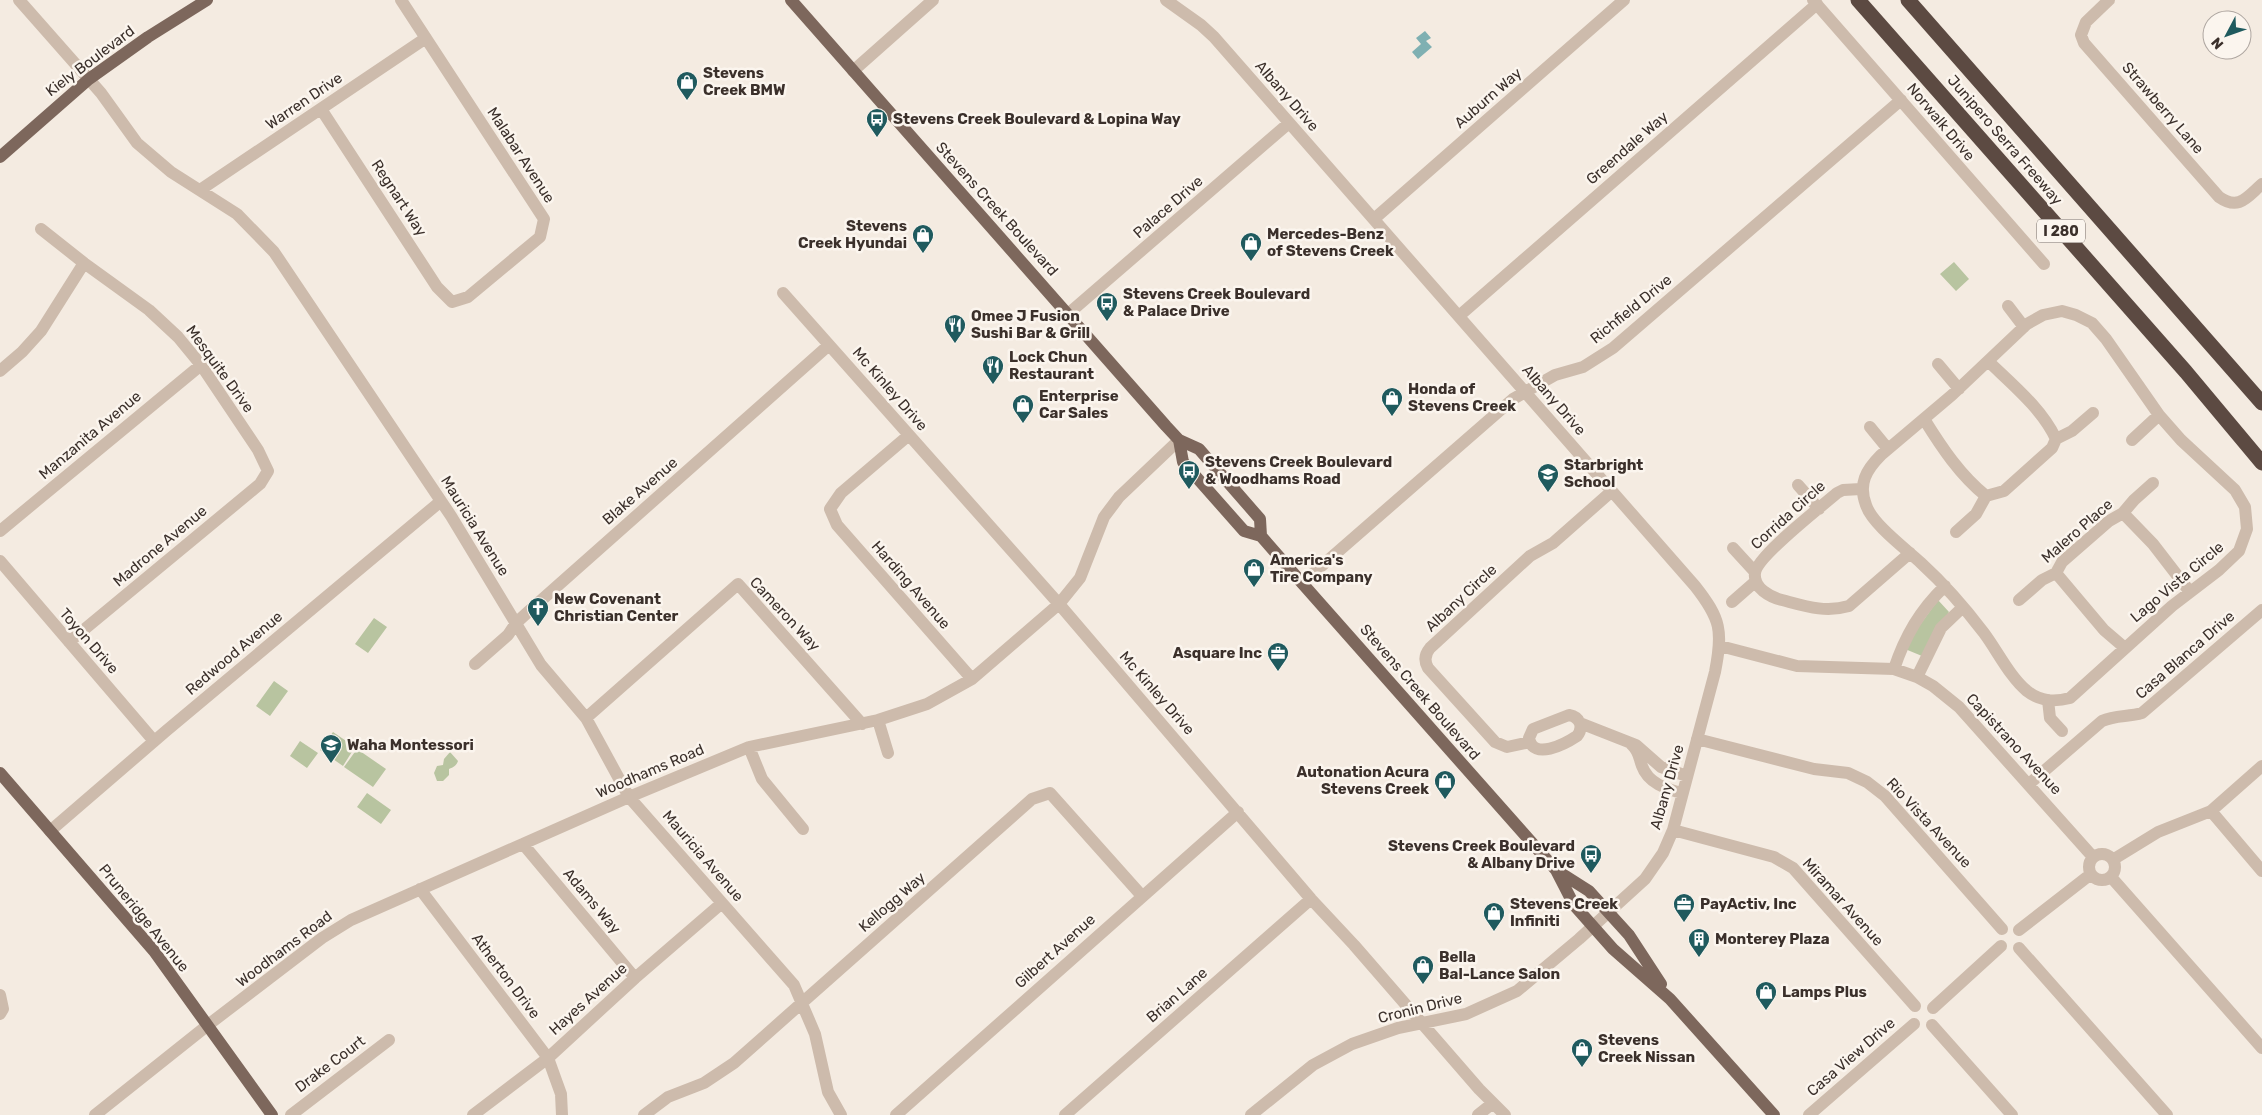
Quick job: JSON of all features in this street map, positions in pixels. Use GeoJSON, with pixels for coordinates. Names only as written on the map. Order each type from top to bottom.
{"type":"FeatureCollection","features":[{"type":"Feature","properties":{"kind":"highway","name":"Junipero Serra Freeway"},"geometry":{"type":"LineString","coordinates":[[1858,0],[2179,364],[2262,464]]}},
{"type":"Feature","properties":{"kind":"highway","name":"Junipero Serra Freeway"},"geometry":{"type":"LineString","coordinates":[[1908,0],[2262,403]]}},
{"type":"Feature","properties":{"kind":"main road","name":"Kiely Boulevard"},"geometry":{"type":"LineString","coordinates":[[0,157],[89,79],[148,37],[207,0]]}},
{"type":"Feature","properties":{"kind":"main road","name":"Stevens Creek Boulevard"},"geometry":{"type":"LineString","coordinates":[[791,0],[1179,440],[1199,449],[1260,518],[1260,536]]}},
{"type":"Feature","properties":{"kind":"main road","name":"Stevens Creek Boulevard"},"geometry":{"type":"LineString","coordinates":[[1179,440],[1183,462],[1244,531],[1260,536],[1556,870],[1574,905],[1593,927],[1613,949],[1670,999],[1774,1115]]}},
{"type":"Feature","properties":{"kind":"main road","name":"Pruneridge Avenue"},"geometry":{"type":"LineString","coordinates":[[0,773],[154,951],[272,1115]]}},
{"type":"Feature","properties":{"kind":"main road","name":"Stevens Creek Boulevard"},"geometry":{"type":"LineString","coordinates":[[1556,870],[1589,891],[1609,912],[1629,935],[1670,999]]}},
{"type":"Feature","properties":{"kind":"street","name":"Mauricia Avenue"},"geometry":{"type":"LineString","coordinates":[[19,0],[89,79],[137,143],[171,172],[237,214],[274,252],[441,501],[541,665],[586,718],[630,797],[794,985],[815,1034],[828,1092],[841,1115]]}},
{"type":"Feature","properties":{"kind":"street","name":"Malabar Avenue"},"geometry":{"type":"LineString","coordinates":[[401,0],[544,219],[540,237],[468,297],[452,302]]}},
{"type":"Feature","properties":{"kind":"street"},"geometry":{"type":"LineString","coordinates":[[853,71],[933,0]]}},
{"type":"Feature","properties":{"kind":"street","name":"Albany Drive"},"geometry":{"type":"LineString","coordinates":[[1166,0],[1201,25],[1374,219],[1707,600],[1720,629],[1720,646],[1672,830],[1663,853],[1645,879],[1593,927]]}},
{"type":"Feature","properties":{"kind":"street","name":"Auburn Way"},"geometry":{"type":"LineString","coordinates":[[1374,219],[1624,0]]}},
{"type":"Feature","properties":{"kind":"street","name":"Strawberry Lane"},"geometry":{"type":"LineString","coordinates":[[2109,0],[2086,22],[2081,35],[2084,43],[2219,196],[2227,202],[2237,204],[2245,200],[2262,184]]}},
{"type":"Feature","properties":{"kind":"street","name":"Norwalk Drive"},"geometry":{"type":"LineString","coordinates":[[1815,2],[2044,264]]}},
{"type":"Feature","properties":{"kind":"street","name":"Greendale Way"},"geometry":{"type":"LineString","coordinates":[[1459,316],[1815,2]]}},
{"type":"Feature","properties":{"kind":"street","name":"Warren Drive"},"geometry":{"type":"LineString","coordinates":[[200,190],[426,38]]}},
{"type":"Feature","properties":{"kind":"street","name":"Richfield Drive"},"geometry":{"type":"LineString","coordinates":[[1302,583],[1513,399],[1555,376],[1583,367],[1612,348],[1901,100]]}},
{"type":"Feature","properties":{"kind":"street","name":"Regnart Way"},"geometry":{"type":"LineString","coordinates":[[321,109],[437,287],[452,302]]}},
{"type":"Feature","properties":{"kind":"street","name":"Palace Drive"},"geometry":{"type":"LineString","coordinates":[[1068,314],[1289,123]]}},
{"type":"Feature","properties":{"kind":"street","name":"Mesquite Drive"},"geometry":{"type":"LineString","coordinates":[[41,229],[149,310],[178,337],[201,365],[258,450],[268,471]]}},
{"type":"Feature","properties":{"kind":"street"},"geometry":{"type":"LineString","coordinates":[[0,371],[22,352],[41,331],[84,263]]}},
{"type":"Feature","properties":{"kind":"street","name":"Mc Kinley Drive"},"geometry":{"type":"LineString","coordinates":[[783,293],[1059,604],[1311,899],[1505,1115]]}},
{"type":"Feature","properties":{"kind":"street"},"geometry":{"type":"LineString","coordinates":[[2008,306],[2024,327]]}},
{"type":"Feature","properties":{"kind":"street","name":"Lago Vista Circle"},"geometry":{"type":"LineString","coordinates":[[1861,489],[1864,476],[1870,466],[1989,362],[2024,327],[2043,315],[2062,311],[2076,314],[2092,323],[2159,415],[2182,440],[2235,490],[2245,507],[2247,529],[2239,551],[2219,570],[2190,592],[2070,698],[2054,702],[2048,700]]}},
{"type":"Feature","properties":{"kind":"street","name":"Blake Avenue"},"geometry":{"type":"LineString","coordinates":[[475,664],[508,635],[516,623],[829,345]]}},
{"type":"Feature","properties":{"kind":"street"},"geometry":{"type":"LineString","coordinates":[[1989,362],[2038,412],[2056,439]]}},
{"type":"Feature","properties":{"kind":"street"},"geometry":{"type":"LineString","coordinates":[[1938,364],[1959,389]]}},
{"type":"Feature","properties":{"kind":"street","name":"Manzanita Avenue"},"geometry":{"type":"LineString","coordinates":[[0,531],[201,365]]}},
{"type":"Feature","properties":{"kind":"street"},"geometry":{"type":"LineString","coordinates":[[1956,532],[1976,514],[1986,496],[2004,491],[2052,448],[2056,439],[2072,430],[2093,413]]}},
{"type":"Feature","properties":{"kind":"street"},"geometry":{"type":"LineString","coordinates":[[2132,440],[2159,415]]}},
{"type":"Feature","properties":{"kind":"street"},"geometry":{"type":"LineString","coordinates":[[1924,419],[1943,449],[1966,478],[1986,496]]}},
{"type":"Feature","properties":{"kind":"street"},"geometry":{"type":"LineString","coordinates":[[1870,427],[1888,449]]}},
{"type":"Feature","properties":{"kind":"street","name":"Harding Avenue"},"geometry":{"type":"LineString","coordinates":[[909,435],[841,493],[830,509],[837,525],[972,679]]}},
{"type":"Feature","properties":{"kind":"street","name":"Woodhams Road"},"geometry":{"type":"LineString","coordinates":[[94,1115],[208,1025],[351,920],[630,797],[749,747],[878,720],[927,704],[972,679],[1059,604],[1080,578],[1104,517],[1119,497],[1179,440]]}},
{"type":"Feature","properties":{"kind":"street","name":"Madrone Avenue"},"geometry":{"type":"LineString","coordinates":[[69,642],[260,484],[268,471]]}},
{"type":"Feature","properties":{"kind":"street","name":"Malero Place"},"geometry":{"type":"LineString","coordinates":[[2019,600],[2042,580],[2056,573],[2062,562],[2109,521],[2123,513],[2153,483]]}},
{"type":"Feature","properties":{"kind":"street"},"geometry":{"type":"LineString","coordinates":[[1798,485],[1819,508]]}},
{"type":"Feature","properties":{"kind":"street"},"geometry":{"type":"LineString","coordinates":[[1861,489],[1866,508],[1876,521],[1945,586],[2027,691],[2038,698],[2048,700],[2050,718],[2062,731]]}},
{"type":"Feature","properties":{"kind":"street","name":"Corrida Circle"},"geometry":{"type":"LineString","coordinates":[[1732,602],[1755,576],[1765,555],[1819,508],[1843,490],[1861,489]]}},
{"type":"Feature","properties":{"kind":"street","name":"Albany Circle"},"geometry":{"type":"LineString","coordinates":[[1580,723],[1581,727],[1578,736],[1541,750],[1536,749],[1530,742],[1507,747],[1495,742],[1428,668],[1426,654],[1430,648],[1470,613],[1483,598],[1524,562],[1553,543],[1612,491]]}},
{"type":"Feature","properties":{"kind":"street","name":"Redwood Avenue"},"geometry":{"type":"LineString","coordinates":[[50,831],[154,741],[441,501]]}},
{"type":"Feature","properties":{"kind":"street"},"geometry":{"type":"LineString","coordinates":[[2123,513],[2153,544],[2190,592]]}},
{"type":"Feature","properties":{"kind":"street"},"geometry":{"type":"LineString","coordinates":[[1733,548],[1755,576],[1763,592],[1772,597],[1819,610],[1837,610],[1849,606],[1910,553]]}},
{"type":"Feature","properties":{"kind":"street","name":"Toyon Drive"},"geometry":{"type":"LineString","coordinates":[[0,561],[154,741]]}},
{"type":"Feature","properties":{"kind":"street"},"geometry":{"type":"LineString","coordinates":[[2056,573],[2104,630],[2125,648]]}},
{"type":"Feature","properties":{"kind":"street","name":"Cameron Way"},"geometry":{"type":"LineString","coordinates":[[586,718],[738,584],[862,724]]}},
{"type":"Feature","properties":{"kind":"street"},"geometry":{"type":"LineString","coordinates":[[1894,668],[1914,620],[1945,586]]}},
{"type":"Feature","properties":{"kind":"street"},"geometry":{"type":"LineString","coordinates":[[1917,677],[1941,628],[1963,607]]}},
{"type":"Feature","properties":{"kind":"street","name":"Casa Blanca Drive"},"geometry":{"type":"LineString","coordinates":[[2029,784],[2102,721],[2114,716],[2130,717],[2142,713],[2262,610]]}},
{"type":"Feature","properties":{"kind":"street","name":"Capistrano Avenue"},"geometry":{"type":"LineString","coordinates":[[1720,646],[1798,666],[1894,668],[1933,686],[1959,707],[2093,857]]}},
{"type":"Feature","properties":{"kind":"street"},"geometry":{"type":"LineString","coordinates":[[1530,742],[1529,738],[1533,729],[1564,716],[1574,716],[1580,723],[1642,748],[1646,762],[1646,774],[1660,786],[1682,793]]}},
{"type":"Feature","properties":{"kind":"street"},"geometry":{"type":"LineString","coordinates":[[878,720],[888,753]]}},
{"type":"Feature","properties":{"kind":"street","name":"Rio Vista Avenue"},"geometry":{"type":"LineString","coordinates":[[1697,738],[1814,769],[1848,773],[1867,782],[1885,796],[2002,929]]}},
{"type":"Feature","properties":{"kind":"street"},"geometry":{"type":"LineString","coordinates":[[749,747],[762,779],[803,829]]}},
{"type":"Feature","properties":{"kind":"street"},"geometry":{"type":"LineString","coordinates":[[1646,762],[1687,776]]}},
{"type":"Feature","properties":{"kind":"street"},"geometry":{"type":"LineString","coordinates":[[2114,859],[2158,832],[2211,811],[2262,766]]}},
{"type":"Feature","properties":{"kind":"street","name":"Kellogg Way"},"geometry":{"type":"LineString","coordinates":[[644,1115],[668,1097],[704,1083],[734,1063],[1032,799],[1050,793],[1142,896]]}},
{"type":"Feature","properties":{"kind":"street"},"geometry":{"type":"LineString","coordinates":[[2211,811],[2262,871]]}},
{"type":"Feature","properties":{"kind":"street","name":"Gilbert Avenue"},"geometry":{"type":"LineString","coordinates":[[896,1115],[1238,812]]}},
{"type":"Feature","properties":{"kind":"street","name":"Miramar Avenue"},"geometry":{"type":"LineString","coordinates":[[1672,830],[1774,856],[1793,868],[1915,1006]]}},
{"type":"Feature","properties":{"kind":"street","name":"Adams Way"},"geometry":{"type":"LineString","coordinates":[[523,844],[635,978]]}},
{"type":"Feature","properties":{"kind":"street"},"geometry":{"type":"LineString","coordinates":[[2102,853],[2114,859],[2116,869],[2111,877],[2098,880],[2091,874],[2089,865],[2093,857],[2102,853]]}},
{"type":"Feature","properties":{"kind":"street"},"geometry":{"type":"LineString","coordinates":[[2020,930],[2091,874]]}},
{"type":"Feature","properties":{"kind":"street"},"geometry":{"type":"LineString","coordinates":[[2111,877],[2262,1048]]}},
{"type":"Feature","properties":{"kind":"street","name":"Atherton Drive"},"geometry":{"type":"LineString","coordinates":[[420,890],[548,1058],[561,1094],[562,1115]]}},
{"type":"Feature","properties":{"kind":"street","name":"Brian Lane"},"geometry":{"type":"LineString","coordinates":[[1064,1115],[1311,899]]}},
{"type":"Feature","properties":{"kind":"street","name":"Hayes Avenue"},"geometry":{"type":"LineString","coordinates":[[473,1115],[548,1058],[635,978],[722,904]]}},
{"type":"Feature","properties":{"kind":"street"},"geometry":{"type":"LineString","coordinates":[[2011,926],[2020,930],[2023,937],[2019,948],[2008,951],[2001,946],[1998,937],[2002,929],[2011,926]]}},
{"type":"Feature","properties":{"kind":"street","name":"Cronin Drive"},"geometry":{"type":"LineString","coordinates":[[1252,1115],[1313,1065],[1352,1044],[1398,1028],[1466,1014],[1517,991],[1593,927]]}},
{"type":"Feature","properties":{"kind":"street"},"geometry":{"type":"LineString","coordinates":[[1933,1008],[2001,946]]}},
{"type":"Feature","properties":{"kind":"street"},"geometry":{"type":"LineString","coordinates":[[2019,948],[2167,1115]]}},
{"type":"Feature","properties":{"kind":"street"},"geometry":{"type":"LineString","coordinates":[[0,995],[2,1012]]}},
{"type":"Feature","properties":{"kind":"street"},"geometry":{"type":"LineString","coordinates":[[1926,1003],[1933,1008],[1936,1017],[1932,1025],[1922,1028],[1914,1024],[1911,1013],[1915,1006],[1926,1003]]}},
{"type":"Feature","properties":{"kind":"street","name":"Casa View Drive"},"geometry":{"type":"LineString","coordinates":[[1808,1115],[1914,1024]]}},
{"type":"Feature","properties":{"kind":"street"},"geometry":{"type":"LineString","coordinates":[[1932,1025],[2012,1115]]}},
{"type":"Feature","properties":{"kind":"street","name":"Drake Court"},"geometry":{"type":"LineString","coordinates":[[291,1115],[389,1040]]}},
{"type":"Feature","properties":{"kind":"street"},"geometry":{"type":"LineString","coordinates":[[1478,1115],[1493,1103]]}},
{"type":"Feature","properties":{"kind":"green space"},"geometry":{"type":"Polygon","coordinates":[[[1954,262],[1969,279],[1956,291],[1940,274],[1954,262]]]}},
{"type":"Feature","properties":{"kind":"green space"},"geometry":{"type":"Polygon","coordinates":[[[1938,600],[1949,612],[1922,656],[1905,649],[1909,640],[1938,600]]]}},
{"type":"Feature","properties":{"kind":"green space"},"geometry":{"type":"Polygon","coordinates":[[[374,618],[387,627],[368,653],[355,644],[374,618]]]}},
{"type":"Feature","properties":{"kind":"green space"},"geometry":{"type":"Polygon","coordinates":[[[274,681],[288,691],[270,716],[256,706],[274,681]]]}},
{"type":"Feature","properties":{"kind":"green space"},"geometry":{"type":"Polygon","coordinates":[[[333,732],[355,747],[343,766],[320,750],[333,732]]]}},
{"type":"Feature","properties":{"kind":"green space"},"geometry":{"type":"Polygon","coordinates":[[[300,741],[318,753],[307,768],[290,756],[300,741]]]}},
{"type":"Feature","properties":{"kind":"green space"},"geometry":{"type":"Polygon","coordinates":[[[357,749],[386,769],[373,787],[344,767],[357,749]]]}},
{"type":"Feature","properties":{"kind":"green space"},"geometry":{"type":"Polygon","coordinates":[[[450,752],[458,761],[455,766],[449,769],[449,775],[443,781],[437,781],[434,773],[437,766],[443,765],[444,759],[450,752]]]}},
{"type":"Feature","properties":{"kind":"green space"},"geometry":{"type":"Polygon","coordinates":[[[367,793],[391,810],[381,824],[357,807],[367,793]]]}},
{"type":"Feature","properties":{"kind":"water"},"geometry":{"type":"Polygon","coordinates":[[[1425,31],[1431,38],[1426,41],[1432,47],[1418,59],[1412,52],[1421,44],[1416,38],[1425,31]]]}},
{"type":"Feature","properties":{"kind":"place","name":"Stevens Creek BMW"},"geometry":{"type":"Point","coordinates":[687,101]}},
{"type":"Feature","properties":{"kind":"place","name":"Stevens Creek Boulevard & Lopina Way"},"geometry":{"type":"Point","coordinates":[877,138]}},
{"type":"Feature","properties":{"kind":"place","name":"Stevens Creek Hyundai"},"geometry":{"type":"Point","coordinates":[923,254]}},
{"type":"Feature","properties":{"kind":"place","name":"Mercedes-Benz of Stevens Creek"},"geometry":{"type":"Point","coordinates":[1251,262]}},
{"type":"Feature","properties":{"kind":"place","name":"Stevens Creek Boulevard & Palace Drive"},"geometry":{"type":"Point","coordinates":[1107,322]}},
{"type":"Feature","properties":{"kind":"place","name":"Omee J Fusion Sushi Bar & Grill"},"geometry":{"type":"Point","coordinates":[955,344]}},
{"type":"Feature","properties":{"kind":"place","name":"Lock Chun Restaurant"},"geometry":{"type":"Point","coordinates":[993,385]}},
{"type":"Feature","properties":{"kind":"place","name":"Honda of Stevens Creek"},"geometry":{"type":"Point","coordinates":[1392,417]}},
{"type":"Feature","properties":{"kind":"place","name":"Enterprise Car Sales"},"geometry":{"type":"Point","coordinates":[1023,424]}},
{"type":"Feature","properties":{"kind":"place","name":"Stevens Creek Boulevard & Woodhams Road"},"geometry":{"type":"Point","coordinates":[1189,490]}},
{"type":"Feature","properties":{"kind":"place","name":"Starbright School"},"geometry":{"type":"Point","coordinates":[1548,493]}},
{"type":"Feature","properties":{"kind":"place","name":"America's Tire Company"},"geometry":{"type":"Point","coordinates":[1254,588]}},
{"type":"Feature","properties":{"kind":"place","name":"New Covenant Christian Center"},"geometry":{"type":"Point","coordinates":[538,627]}},
{"type":"Feature","properties":{"kind":"place","name":"Asquare Inc"},"geometry":{"type":"Point","coordinates":[1278,672]}},
{"type":"Feature","properties":{"kind":"place","name":"Waha Montessori"},"geometry":{"type":"Point","coordinates":[331,764]}},
{"type":"Feature","properties":{"kind":"place","name":"Autonation Acura Stevens Creek"},"geometry":{"type":"Point","coordinates":[1445,800]}},
{"type":"Feature","properties":{"kind":"place","name":"Stevens Creek Boulevard & Albany Drive"},"geometry":{"type":"Point","coordinates":[1591,874]}},
{"type":"Feature","properties":{"kind":"place","name":"PayActiv, Inc"},"geometry":{"type":"Point","coordinates":[1684,923]}},
{"type":"Feature","properties":{"kind":"place","name":"Stevens Creek Infiniti"},"geometry":{"type":"Point","coordinates":[1494,932]}},
{"type":"Feature","properties":{"kind":"place","name":"Monterey Plaza"},"geometry":{"type":"Point","coordinates":[1699,958]}},
{"type":"Feature","properties":{"kind":"place","name":"Bella Bal-Lance Salon"},"geometry":{"type":"Point","coordinates":[1423,985]}},
{"type":"Feature","properties":{"kind":"place","name":"Lamps Plus"},"geometry":{"type":"Point","coordinates":[1766,1011]}},
{"type":"Feature","properties":{"kind":"place","name":"Stevens Creek Nissan"},"geometry":{"type":"Point","coordinates":[1582,1068]}}]}
